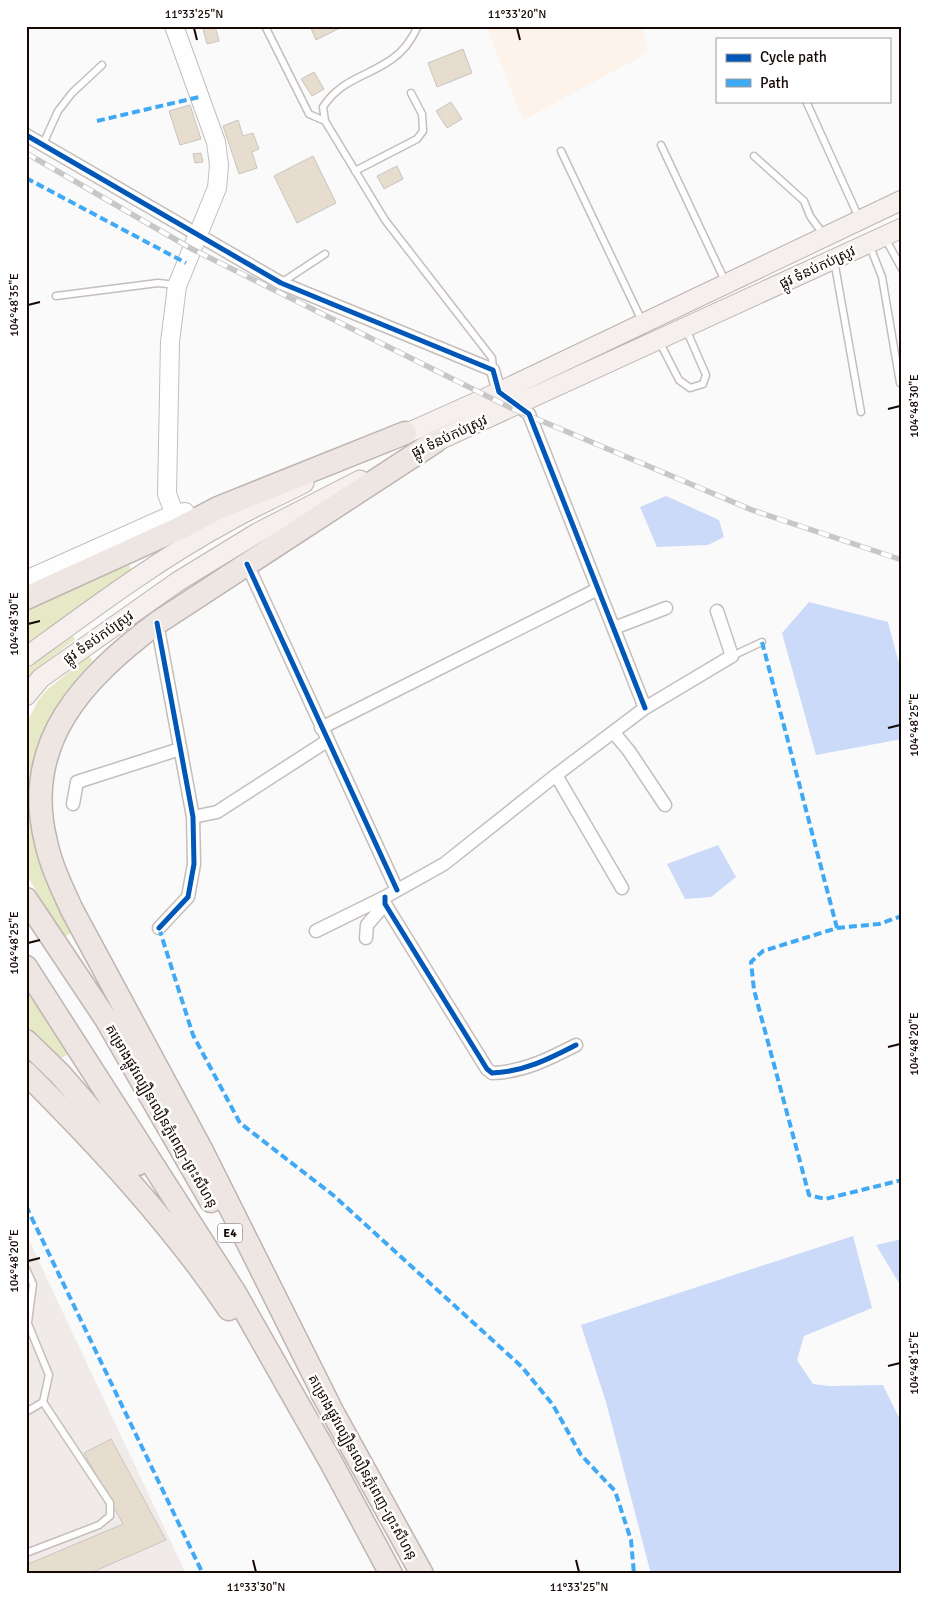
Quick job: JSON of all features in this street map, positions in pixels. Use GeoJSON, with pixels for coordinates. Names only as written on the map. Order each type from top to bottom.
{"type":"FeatureCollection","features":[{"type":"Feature","properties":{"kind":"highway"},"geometry":{"type":"LineString","coordinates":[[26,598],[177,521],[218,508],[405,433]]}},
{"type":"Feature","properties":{"kind":"highway"},"geometry":{"type":"LineString","coordinates":[[329,1405],[202,1151],[72,910],[54,870],[46,842],[42,816],[44,766],[62,719],[77,696],[93,677],[121,650],[157,623],[436,441]]}},
{"type":"Feature","properties":{"kind":"highway","name":"គម្រោងផ្លូវល្បឿនលឿនភ្នំពេញ-ព្រះសីហនុ"},"geometry":{"type":"LineString","coordinates":[[26,899],[106,1019],[329,1405],[422,1574]]}},
{"type":"Feature","properties":{"kind":"highway","name":"គម្រោងផ្លូវល្បឿនលឿនភ្នំពេញ-ព្រះសីហនុ"},"geometry":{"type":"LineString","coordinates":[[26,967],[235,1293],[332,1464],[391,1574]]}},
{"type":"Feature","properties":{"kind":"highway"},"geometry":{"type":"LineString","coordinates":[[26,1041],[60,1074],[136,1161],[235,1293]]}},
{"type":"Feature","properties":{"kind":"highway"},"geometry":{"type":"LineString","coordinates":[[26,1073],[81,1128],[148,1203],[223,1301],[332,1464]]}},
{"type":"Feature","properties":{"kind":"main road","name":"ផ្លូវ ទំនប់កប់ស្រូវ"},"geometry":{"type":"LineString","coordinates":[[26,657],[118,589],[229,521],[405,433],[499,392],[642,322],[902,200]]}},
{"type":"Feature","properties":{"kind":"main road","name":"ផ្លូវ ទំនប់កប់ស្រូវ"},"geometry":{"type":"LineString","coordinates":[[26,696],[41,678],[177,582],[257,533],[436,441],[902,228]]}},
{"type":"Feature","properties":{"kind":"street"},"geometry":{"type":"LineString","coordinates":[[26,580],[177,521],[167,494],[170,342],[177,286],[217,188],[219,165],[216,142],[174,26]]}},
{"type":"Feature","properties":{"kind":"street"},"geometry":{"type":"LineString","coordinates":[[26,135],[280,283],[493,370],[499,392],[529,414],[646,708]]}},
{"type":"Feature","properties":{"kind":"street"},"geometry":{"type":"LineString","coordinates":[[247,564],[397,890]]}},
{"type":"Feature","properties":{"kind":"street"},"geometry":{"type":"LineString","coordinates":[[321,728],[598,589]]}},
{"type":"Feature","properties":{"kind":"street"},"geometry":{"type":"LineString","coordinates":[[614,628],[666,608]]}},
{"type":"Feature","properties":{"kind":"street"},"geometry":{"type":"LineString","coordinates":[[366,938],[367,925],[385,901],[397,890],[444,864],[556,774],[646,708],[732,656],[717,611]]}},
{"type":"Feature","properties":{"kind":"street"},"geometry":{"type":"LineString","coordinates":[[157,623],[193,817],[194,864],[188,897],[159,928]]}},
{"type":"Feature","properties":{"kind":"street"},"geometry":{"type":"LineString","coordinates":[[614,733],[629,751],[665,805]]}},
{"type":"Feature","properties":{"kind":"street"},"geometry":{"type":"LineString","coordinates":[[193,817],[217,812],[327,741]]}},
{"type":"Feature","properties":{"kind":"street"},"geometry":{"type":"LineString","coordinates":[[72,804],[77,782],[180,749]]}},
{"type":"Feature","properties":{"kind":"street"},"geometry":{"type":"LineString","coordinates":[[556,774],[622,888]]}},
{"type":"Feature","properties":{"kind":"street"},"geometry":{"type":"LineString","coordinates":[[316,931],[385,901]]}},
{"type":"Feature","properties":{"kind":"street"},"geometry":{"type":"LineString","coordinates":[[385,901],[487,1069],[492,1073],[520,1069],[543,1062],[576,1045]]}},
{"type":"Feature","properties":{"kind":"lane"},"geometry":{"type":"LineString","coordinates":[[265,26],[309,114],[325,121]]}},
{"type":"Feature","properties":{"kind":"lane"},"geometry":{"type":"LineString","coordinates":[[418,26],[410,41],[392,59],[339,87],[323,107],[325,121],[385,220],[492,358],[493,370]]}},
{"type":"Feature","properties":{"kind":"lane"},"geometry":{"type":"LineString","coordinates":[[43,144],[58,111],[72,93],[102,65]]}},
{"type":"Feature","properties":{"kind":"lane"},"geometry":{"type":"LineString","coordinates":[[355,171],[417,139],[423,131],[422,114],[411,93]]}},
{"type":"Feature","properties":{"kind":"lane"},"geometry":{"type":"LineString","coordinates":[[806,102],[860,220]]}},
{"type":"Feature","properties":{"kind":"lane"},"geometry":{"type":"LineString","coordinates":[[661,145],[726,282]]}},
{"type":"Feature","properties":{"kind":"lane"},"geometry":{"type":"LineString","coordinates":[[561,151],[642,322]]}},
{"type":"Feature","properties":{"kind":"lane"},"geometry":{"type":"LineString","coordinates":[[754,156],[804,201],[810,216],[825,236]]}},
{"type":"Feature","properties":{"kind":"lane"},"geometry":{"type":"LineString","coordinates":[[876,240],[902,269]]}},
{"type":"Feature","properties":{"kind":"lane"},"geometry":{"type":"LineString","coordinates":[[876,240],[900,383]]}},
{"type":"Feature","properties":{"kind":"lane"},"geometry":{"type":"LineString","coordinates":[[280,283],[325,254]]}},
{"type":"Feature","properties":{"kind":"lane"},"geometry":{"type":"LineString","coordinates":[[834,259],[861,412]]}},
{"type":"Feature","properties":{"kind":"lane"},"geometry":{"type":"LineString","coordinates":[[56,296],[158,283],[177,286]]}},
{"type":"Feature","properties":{"kind":"lane"},"geometry":{"type":"LineString","coordinates":[[658,340],[680,380],[690,388],[703,384],[706,375],[685,327]]}},
{"type":"Feature","properties":{"kind":"lane"},"geometry":{"type":"LineString","coordinates":[[732,656],[762,642]]}},
{"type":"Feature","properties":{"kind":"lane"},"geometry":{"type":"LineString","coordinates":[[26,1269],[33,1284],[27,1321],[49,1375],[43,1402],[110,1503],[110,1516],[99,1525],[26,1553]]}},
{"type":"Feature","properties":{"kind":"lane"},"geometry":{"type":"LineString","coordinates":[[26,1412],[43,1402]]}},
{"type":"Feature","properties":{"kind":"shaded area"},"geometry":{"type":"Polygon","coordinates":[[[486,26],[642,26],[648,53],[523,120],[486,26]]]}},
{"type":"Feature","properties":{"kind":"shaded area"},"geometry":{"type":"Polygon","coordinates":[[[26,1234],[186,1574],[26,1574],[26,1234]]]}},
{"type":"Feature","properties":{"kind":"green space"},"geometry":{"type":"Polygon","coordinates":[[[129,565],[133,573],[26,645],[26,611],[129,565]]]}},
{"type":"Feature","properties":{"kind":"green space"},"geometry":{"type":"Polygon","coordinates":[[[73,636],[75,639],[26,678],[26,670],[73,636]]]}},
{"type":"Feature","properties":{"kind":"green space"},"geometry":{"type":"Polygon","coordinates":[[[89,656],[93,661],[76,679],[50,718],[36,759],[33,781],[32,805],[38,852],[50,888],[71,933],[64,937],[26,874],[28,782],[26,724],[39,699],[49,688],[89,656]]]}},
{"type":"Feature","properties":{"kind":"green space"},"geometry":{"type":"Polygon","coordinates":[[[26,986],[69,1054],[60,1059],[26,1027],[26,986]]]}},
{"type":"Feature","properties":{"kind":"water"},"geometry":{"type":"Polygon","coordinates":[[[666,496],[719,520],[724,537],[708,545],[657,547],[640,507],[666,496]]]}},
{"type":"Feature","properties":{"kind":"water"},"geometry":{"type":"Polygon","coordinates":[[[809,602],[888,622],[902,675],[902,739],[816,755],[782,633],[809,602]]]}},
{"type":"Feature","properties":{"kind":"water"},"geometry":{"type":"Polygon","coordinates":[[[718,845],[736,877],[711,897],[685,899],[667,864],[718,845]]]}},
{"type":"Feature","properties":{"kind":"water"},"geometry":{"type":"Polygon","coordinates":[[[853,1236],[872,1308],[804,1336],[797,1360],[813,1384],[829,1386],[883,1385],[902,1424],[902,1574],[651,1574],[606,1402],[581,1325],[853,1236]]]}},
{"type":"Feature","properties":{"kind":"water"},"geometry":{"type":"Polygon","coordinates":[[[902,1239],[902,1288],[876,1245],[902,1239]]]}},
{"type":"Feature","properties":{"kind":"building"},"geometry":{"type":"Polygon","coordinates":[[[215,26],[219,41],[207,44],[203,29],[215,26]]]}},
{"type":"Feature","properties":{"kind":"building"},"geometry":{"type":"Polygon","coordinates":[[[310,26],[344,26],[316,40],[310,26]]]}},
{"type":"Feature","properties":{"kind":"building"},"geometry":{"type":"Polygon","coordinates":[[[463,49],[472,73],[437,87],[428,63],[463,49]]]}},
{"type":"Feature","properties":{"kind":"building"},"geometry":{"type":"Polygon","coordinates":[[[314,72],[324,89],[312,96],[301,79],[314,72]]]}},
{"type":"Feature","properties":{"kind":"building"},"geometry":{"type":"Polygon","coordinates":[[[451,102],[462,119],[447,128],[436,111],[451,102]]]}},
{"type":"Feature","properties":{"kind":"building"},"geometry":{"type":"Polygon","coordinates":[[[190,105],[201,139],[180,145],[169,111],[190,105]]]}},
{"type":"Feature","properties":{"kind":"building"},"geometry":{"type":"Polygon","coordinates":[[[238,120],[243,136],[253,133],[259,149],[252,152],[257,168],[239,174],[223,126],[238,120]]]}},
{"type":"Feature","properties":{"kind":"building"},"geometry":{"type":"Polygon","coordinates":[[[201,153],[203,162],[195,163],[193,154],[201,153]]]}},
{"type":"Feature","properties":{"kind":"building"},"geometry":{"type":"Polygon","coordinates":[[[313,156],[336,203],[297,223],[274,176],[313,156]]]}},
{"type":"Feature","properties":{"kind":"building"},"geometry":{"type":"Polygon","coordinates":[[[397,166],[403,179],[384,189],[377,176],[397,166]]]}},
{"type":"Feature","properties":{"kind":"building"},"geometry":{"type":"Polygon","coordinates":[[[111,1439],[166,1540],[88,1574],[26,1574],[26,1565],[123,1524],[84,1453],[111,1439]]]}},
{"type":"Feature","properties":{"kind":"railway"},"geometry":{"type":"LineString","coordinates":[[26,153],[192,249],[511,408],[752,510],[902,560]]}},
{"type":"Feature","properties":{"kind":"marked path"},"geometry":{"type":"LineString","coordinates":[[97,121],[199,97]]}},
{"type":"Feature","properties":{"kind":"marked path"},"geometry":{"type":"LineString","coordinates":[[26,178],[186,263]]}},
{"type":"Feature","properties":{"kind":"marked path"},"geometry":{"type":"LineString","coordinates":[[762,642],[837,928],[763,951],[751,962],[754,990],[809,1195],[825,1199],[902,1180]]}},
{"type":"Feature","properties":{"kind":"marked path"},"geometry":{"type":"LineString","coordinates":[[837,928],[879,924],[902,916]]}},
{"type":"Feature","properties":{"kind":"marked path"},"geometry":{"type":"LineString","coordinates":[[159,928],[193,1035],[240,1123],[333,1195],[522,1367],[553,1405],[581,1455],[615,1491],[631,1540],[634,1574]]}},
{"type":"Feature","properties":{"kind":"marked path"},"geometry":{"type":"LineString","coordinates":[[26,1206],[203,1574]]}},
{"type":"Feature","properties":{"kind":"cycle path"},"geometry":{"type":"LineString","coordinates":[[26,135],[281,283],[493,370],[499,392],[529,414],[645,708]]}},
{"type":"Feature","properties":{"kind":"cycle path"},"geometry":{"type":"LineString","coordinates":[[247,564],[397,890]]}},
{"type":"Feature","properties":{"kind":"cycle path"},"geometry":{"type":"LineString","coordinates":[[157,623],[193,817],[194,864],[188,897],[159,928]]}},
{"type":"Feature","properties":{"kind":"cycle path"},"geometry":{"type":"LineString","coordinates":[[385,897],[385,904],[487,1069],[492,1073],[525,1067],[546,1060],[576,1045]]}}]}
